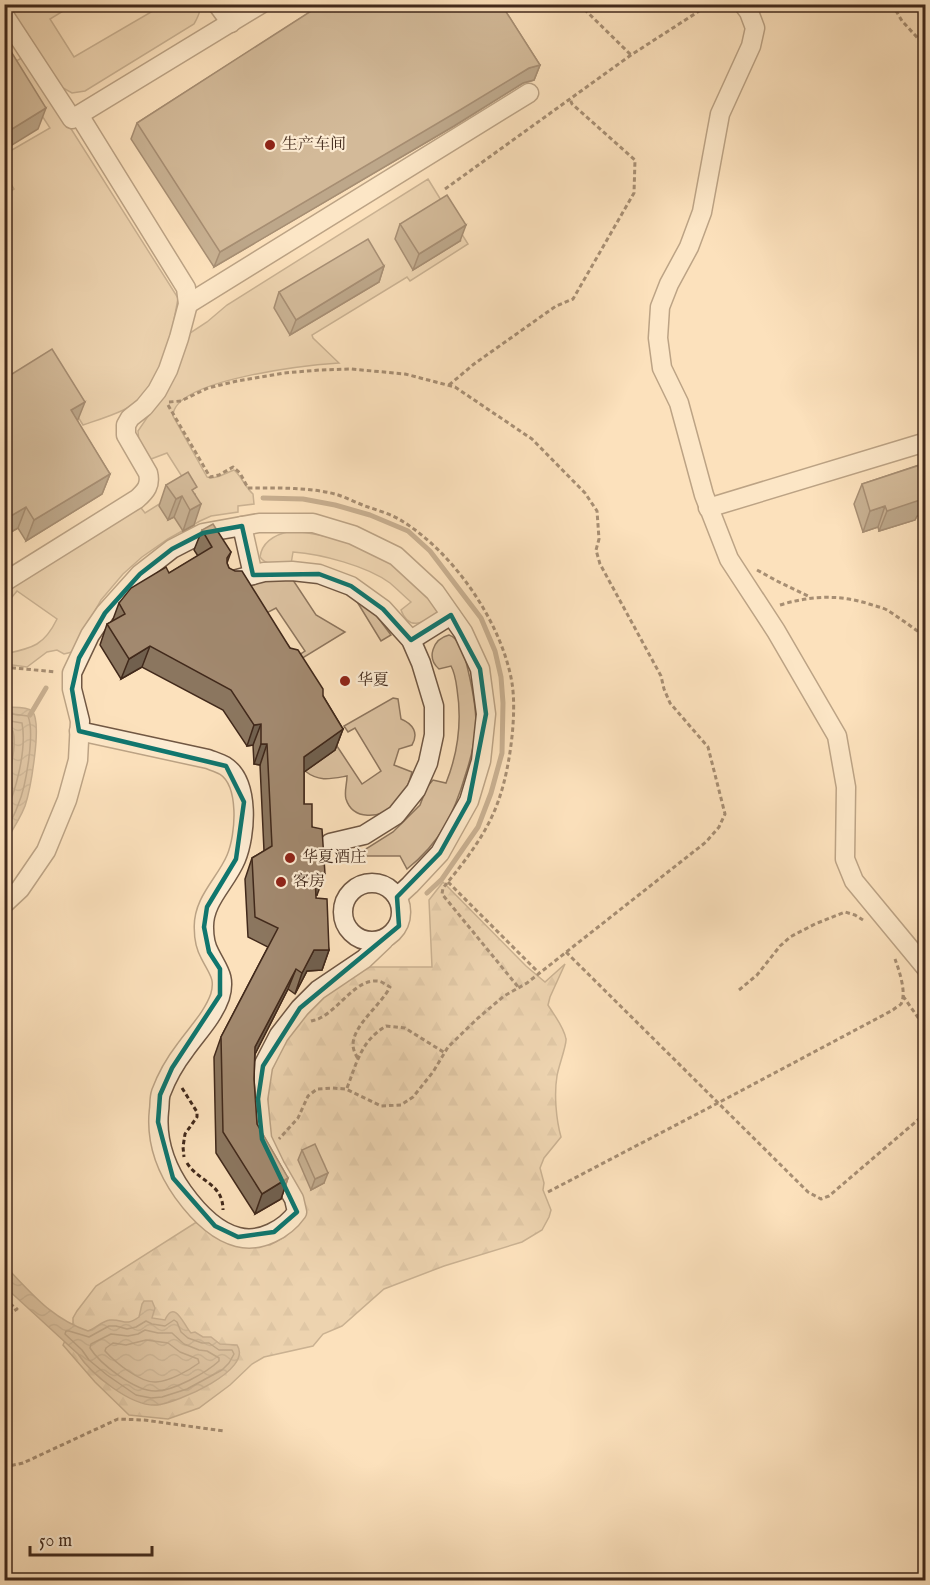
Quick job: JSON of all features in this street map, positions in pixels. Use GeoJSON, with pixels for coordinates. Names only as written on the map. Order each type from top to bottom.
{"type":"FeatureCollection","features":[{"type":"Feature","properties":{"kind":"street"},"geometry":{"type":"LineString","coordinates":[[218,4],[231,23]]}},
{"type":"Feature","properties":{"kind":"street"},"geometry":{"type":"LineString","coordinates":[[4,15],[72,119],[261,4]]}},
{"type":"Feature","properties":{"kind":"street"},"geometry":{"type":"LineString","coordinates":[[743,4],[755,28],[751,46],[720,114],[702,212],[689,247],[669,284],[660,307],[658,338],[662,368],[679,403],[708,508],[729,559],[763,611],[837,736],[846,788],[845,859],[854,881],[926,968]]}},
{"type":"Feature","properties":{"kind":"street"},"geometry":{"type":"LineString","coordinates":[[188,304],[529,93]]}},
{"type":"Feature","properties":{"kind":"street"},"geometry":{"type":"LineString","coordinates":[[4,582],[145,492],[150,479],[126,435],[126,425],[130,418],[158,391],[168,370],[188,304],[186,288],[79,115]]}},
{"type":"Feature","properties":{"kind":"street"},"geometry":{"type":"LineString","coordinates":[[708,508],[926,442]]}},
{"type":"Feature","properties":{"kind":"street"},"geometry":{"type":"LineString","coordinates":[[4,904],[20,890],[46,851],[70,790],[78,760],[80,721],[72,689],[72,673],[90,635],[105,613],[140,574],[172,549],[203,533],[259,523],[313,523],[353,535],[396,556],[435,592],[463,632],[480,669],[486,714],[481,762],[469,801],[440,853],[398,897]]}},
{"type":"Feature","properties":{"kind":"street"},"geometry":{"type":"LineString","coordinates":[[242,526],[253,575]]}},
{"type":"Feature","properties":{"kind":"street"},"geometry":{"type":"LineString","coordinates":[[230,581],[264,572],[292,571],[319,574],[351,586],[383,609],[411,640],[421,663],[434,706],[434,735],[428,763],[417,790],[396,815],[364,835],[330,843]]}},
{"type":"Feature","properties":{"kind":"street"},"geometry":{"type":"LineString","coordinates":[[411,640],[451,615]]}},
{"type":"Feature","properties":{"kind":"street"},"geometry":{"type":"LineString","coordinates":[[79,730],[208,759],[226,766],[237,782],[244,802],[244,828],[236,859],[207,907],[204,927],[208,952],[219,969],[222,979],[220,995],[214,1010],[171,1071],[160,1095],[158,1122],[163,1155],[173,1178],[194,1207],[215,1226],[238,1237],[254,1238],[274,1232],[290,1222],[297,1212],[294,1199],[262,1138],[258,1099],[263,1066],[284,1029],[300,1008],[318,990],[364,959],[384,939]]}},
{"type":"Feature","properties":{"kind":"street"},"geometry":{"type":"LineString","coordinates":[[375,883],[384,885],[398,897],[402,916],[399,926],[393,934],[384,939],[374,942],[364,940],[355,936],[348,929],[343,910],[345,901],[357,887],[375,883]]}},
{"type":"Feature","properties":{"kind":"path"},"geometry":{"type":"LineString","coordinates":[[579,4],[631,55]]}},
{"type":"Feature","properties":{"kind":"path"},"geometry":{"type":"LineString","coordinates":[[445,189],[631,55],[710,4]]}},
{"type":"Feature","properties":{"kind":"path"},"geometry":{"type":"LineString","coordinates":[[892,4],[902,21],[926,47]]}},
{"type":"Feature","properties":{"kind":"path"},"geometry":{"type":"LineString","coordinates":[[448,385],[556,306],[573,299],[634,193],[635,160],[572,104],[570,99]]}},
{"type":"Feature","properties":{"kind":"path"},"geometry":{"type":"LineString","coordinates":[[756,570],[812,598]]}},
{"type":"Feature","properties":{"kind":"path"},"geometry":{"type":"LineString","coordinates":[[763,611],[795,600],[832,597],[855,599],[885,609],[926,638]]}},
{"type":"Feature","properties":{"kind":"path"},"geometry":{"type":"LineString","coordinates":[[4,667],[72,673]]}},
{"type":"Feature","properties":{"kind":"path"},"geometry":{"type":"LineString","coordinates":[[448,882],[539,973]]}},
{"type":"Feature","properties":{"kind":"path"},"geometry":{"type":"LineString","coordinates":[[739,990],[757,975],[790,937],[815,924],[845,912],[870,924]]}},
{"type":"Feature","properties":{"kind":"path"},"geometry":{"type":"LineString","coordinates":[[566,952],[808,1192],[821,1199],[829,1196],[926,1113]]}},
{"type":"Feature","properties":{"kind":"path"},"geometry":{"type":"LineString","coordinates":[[548,1192],[892,1010],[900,1004],[903,995],[901,976],[895,958]]}},
{"type":"Feature","properties":{"kind":"path"},"geometry":{"type":"LineString","coordinates":[[284,1029],[320,1018],[366,983],[377,981],[384,983],[390,987],[387,993],[366,1018],[355,1036],[353,1046],[358,1059]]}},
{"type":"Feature","properties":{"kind":"path"},"geometry":{"type":"LineString","coordinates":[[903,995],[926,1029]]}},
{"type":"Feature","properties":{"kind":"path"},"geometry":{"type":"LineString","coordinates":[[346,1089],[364,1045],[375,1032],[386,1026],[405,1028],[445,1053]]}},
{"type":"Feature","properties":{"kind":"path"},"geometry":{"type":"LineString","coordinates":[[171,1071],[197,1112],[185,1134],[184,1158],[191,1169],[222,1197],[223,1230]]}},
{"type":"Feature","properties":{"kind":"path"},"geometry":{"type":"LineString","coordinates":[[4,1299],[17,1310],[4,1317]]}},
{"type":"Feature","properties":{"kind":"path"},"geometry":{"type":"LineString","coordinates":[[4,1467],[23,1463],[118,1419],[144,1420],[224,1431]]}},
{"type":"Feature","properties":{"kind":"highlighted area"},"geometry":{"type":"Polygon","coordinates":[[[242,526],[253,575],[319,574],[351,586],[383,609],[411,640],[451,615],[480,669],[486,714],[469,801],[440,853],[397,897],[399,926],[300,1008],[263,1066],[258,1099],[262,1139],[297,1212],[274,1232],[238,1237],[215,1226],[173,1178],[158,1122],[160,1095],[172,1068],[220,995],[220,969],[209,952],[204,927],[207,907],[236,859],[244,802],[226,766],[79,731],[72,689],[79,658],[105,613],[140,574],[172,549],[203,533],[242,526]]]}},
{"type":"Feature","properties":{"kind":"green space"},"geometry":{"type":"Polygon","coordinates":[[[5,5],[73,5],[50,19],[74,57],[163,5],[198,5],[199,14],[194,24],[85,91],[72,93],[56,84],[5,5]]]}},
{"type":"Feature","properties":{"kind":"green space"},"geometry":{"type":"Polygon","coordinates":[[[25,56],[178,298],[164,359],[149,391],[128,408],[83,425],[46,365],[5,390],[4,196],[14,189],[5,174],[5,154],[50,128],[9,65],[25,56]]]}},
{"type":"Feature","properties":{"kind":"green space"},"geometry":{"type":"Polygon","coordinates":[[[428,179],[468,244],[410,281],[407,277],[312,335],[339,363],[245,376],[195,392],[179,403],[173,416],[207,477],[217,477],[234,470],[253,494],[254,504],[238,506],[238,512],[211,516],[200,521],[142,557],[123,574],[101,600],[72,652],[64,654],[57,650],[47,652],[27,667],[5,664],[5,654],[23,650],[42,640],[57,619],[17,591],[5,605],[5,591],[138,504],[145,513],[188,486],[167,453],[151,459],[139,442],[138,431],[153,409],[187,335],[227,305],[428,179]]]}},
{"type":"Feature","properties":{"kind":"green space"},"geometry":{"type":"Polygon","coordinates":[[[291,531],[345,542],[384,559],[430,598],[438,614],[417,623],[408,621],[401,610],[411,602],[380,577],[343,562],[293,552],[291,564],[274,564],[260,557],[267,543],[276,536],[291,531]]]}},
{"type":"Feature","properties":{"kind":"green space"},"geometry":{"type":"Polygon","coordinates":[[[266,580],[293,580],[316,615],[345,632],[301,659],[299,655],[305,651],[276,608],[253,620],[234,590],[266,580]]]}},
{"type":"Feature","properties":{"kind":"green space"},"geometry":{"type":"Polygon","coordinates":[[[356,600],[376,615],[391,635],[381,641],[356,600]]]}},
{"type":"Feature","properties":{"kind":"green space"},"geometry":{"type":"Polygon","coordinates":[[[449,635],[459,644],[464,655],[476,717],[471,755],[456,802],[437,838],[407,869],[400,856],[359,856],[361,852],[393,832],[420,805],[427,787],[433,780],[446,783],[458,737],[458,701],[451,666],[439,669],[435,665],[432,654],[439,640],[449,635]]]}},
{"type":"Feature","properties":{"kind":"green space"},"geometry":{"type":"Polygon","coordinates":[[[393,698],[398,699],[401,719],[412,726],[415,733],[412,745],[399,749],[394,765],[412,772],[411,777],[403,795],[394,806],[375,815],[361,814],[349,806],[346,799],[347,776],[320,778],[305,771],[333,740],[362,784],[381,771],[355,728],[348,732],[344,726],[393,698]]]}},
{"type":"Feature","properties":{"kind":"green space"},"geometry":{"type":"Polygon","coordinates":[[[443,882],[526,966],[545,982],[565,964],[548,1005],[563,1030],[566,1042],[558,1072],[556,1091],[561,1137],[544,1158],[540,1168],[544,1183],[543,1190],[551,1210],[542,1230],[522,1242],[444,1266],[384,1289],[342,1326],[323,1334],[313,1346],[264,1357],[252,1364],[230,1385],[199,1408],[168,1419],[129,1415],[95,1382],[63,1345],[77,1311],[96,1286],[195,1223],[200,1222],[238,1243],[270,1245],[285,1237],[300,1222],[272,1152],[267,1122],[269,1076],[287,1038],[308,1008],[365,967],[432,967],[429,900],[443,882]]]}},
{"type":"Feature","properties":{"kind":"water"},"geometry":{"type":"Polygon","coordinates":[[[5,707],[32,711],[35,718],[36,742],[25,806],[5,842],[5,707]]]}},
{"type":"Feature","properties":{"kind":"water"},"geometry":{"type":"Polygon","coordinates":[[[4,1265],[52,1312],[88,1331],[107,1321],[134,1320],[139,1317],[144,1301],[152,1301],[155,1308],[152,1318],[165,1320],[172,1312],[176,1313],[191,1333],[211,1337],[220,1344],[237,1345],[239,1355],[234,1365],[224,1374],[196,1392],[157,1405],[136,1401],[113,1388],[92,1371],[78,1354],[5,1287],[4,1265]]]}},
{"type":"Feature","properties":{"kind":"building"},"geometry":{"type":"Polygon","coordinates":[[[322,4],[501,4],[540,65],[529,68],[220,252],[137,123],[322,4]]]}},
{"type":"Feature","properties":{"kind":"building"},"geometry":{"type":"Polygon","coordinates":[[[7,45],[46,108],[4,134],[4,46],[7,45]]]}},
{"type":"Feature","properties":{"kind":"building"},"geometry":{"type":"Polygon","coordinates":[[[447,195],[466,225],[419,254],[400,224],[447,195]]]}},
{"type":"Feature","properties":{"kind":"building"},"geometry":{"type":"Polygon","coordinates":[[[368,239],[384,266],[296,320],[279,292],[368,239]]]}},
{"type":"Feature","properties":{"kind":"building"},"geometry":{"type":"Polygon","coordinates":[[[52,349],[85,402],[71,410],[110,474],[34,520],[26,507],[4,520],[4,379],[52,349]]]}},
{"type":"Feature","properties":{"kind":"building"},"geometry":{"type":"Polygon","coordinates":[[[926,463],[926,495],[922,496],[923,499],[887,511],[885,506],[870,511],[862,484],[926,463]]]}},
{"type":"Feature","properties":{"kind":"building"},"geometry":{"type":"Polygon","coordinates":[[[188,472],[197,487],[192,490],[201,504],[190,510],[182,496],[176,499],[166,485],[188,472]]]}},
{"type":"Feature","properties":{"kind":"building","name":"华夏酒庄"},"geometry":{"type":"Polygon","coordinates":[[[213,524],[231,552],[227,558],[229,568],[242,571],[290,648],[298,650],[323,689],[323,696],[343,729],[304,757],[304,804],[312,804],[312,827],[322,829],[325,874],[315,875],[316,898],[327,899],[329,950],[314,950],[302,973],[296,969],[255,1047],[254,1079],[257,1124],[288,1178],[262,1194],[223,1132],[221,1037],[278,928],[255,917],[252,858],[272,846],[267,744],[261,744],[261,724],[254,725],[231,690],[150,646],[129,659],[107,624],[125,614],[119,603],[131,588],[166,567],[169,573],[212,547],[202,530],[213,524]]]}},
{"type":"Feature","properties":{"kind":"building"},"geometry":{"type":"Polygon","coordinates":[[[315,1144],[328,1173],[315,1179],[302,1150],[315,1144]]]}},
{"type":"Feature","properties":{"kind":"waterway"},"geometry":{"type":"LineString","coordinates":[[263,498],[303,499],[335,505],[370,515],[408,531],[430,551],[481,618],[495,651],[501,677],[503,703],[502,753],[491,793],[478,827],[442,879],[427,893]]}},
{"type":"Feature","properties":{"kind":"waterway"},"geometry":{"type":"LineString","coordinates":[[30,715],[46,688]]}},
{"type":"Feature","properties":{"kind":"place","name":"生产车间"},"geometry":{"type":"Point","coordinates":[270,145]}},
{"type":"Feature","properties":{"kind":"place","name":"华夏"},"geometry":{"type":"Point","coordinates":[345,681]}},
{"type":"Feature","properties":{"kind":"place","name":"华夏酒庄"},"geometry":{"type":"Point","coordinates":[290,858]}},
{"type":"Feature","properties":{"kind":"place","name":"客房"},"geometry":{"type":"Point","coordinates":[281,882]}}]}
